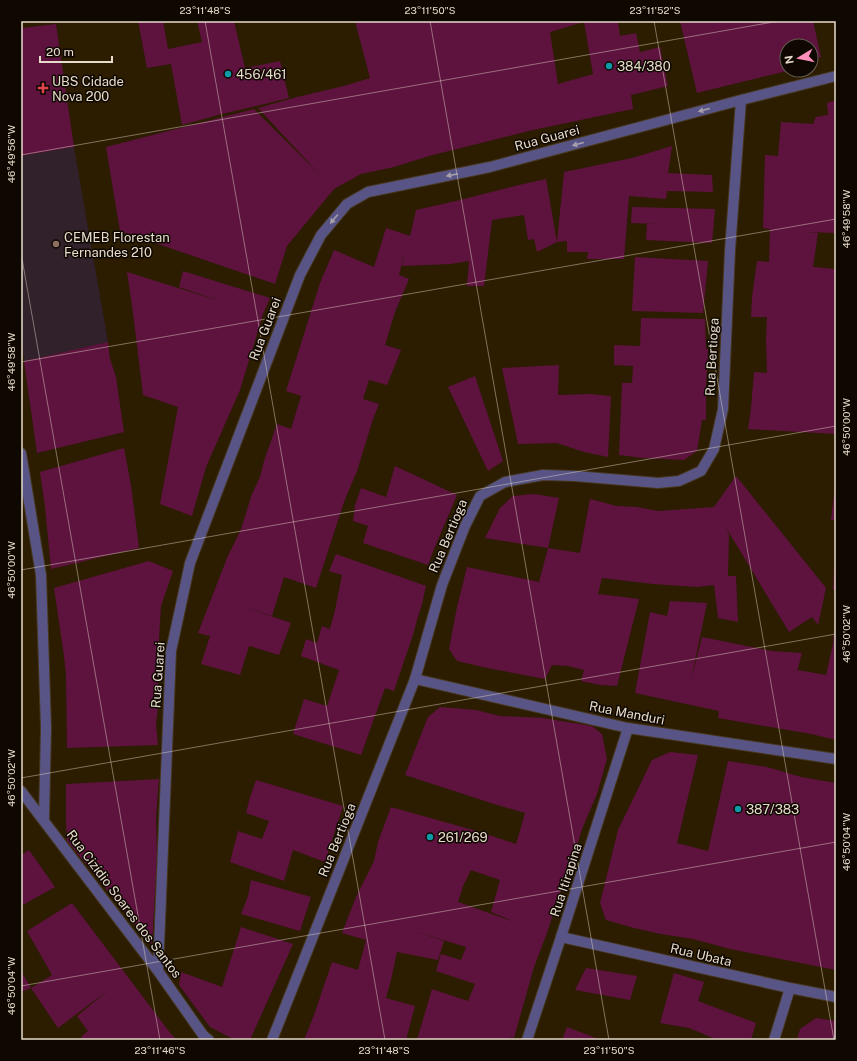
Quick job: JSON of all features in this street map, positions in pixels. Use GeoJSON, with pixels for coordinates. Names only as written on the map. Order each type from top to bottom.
{"type":"FeatureCollection","features":[{"type":"Feature","properties":{"kind":"street","name":"Rua Guarei"},"geometry":{"type":"LineString","coordinates":[[158,971],[171,651],[190,563],[300,275],[321,235],[347,204],[368,192],[490,167],[836,76]]}},
{"type":"Feature","properties":{"kind":"street","name":"Rua Bertioga"},"geometry":{"type":"LineString","coordinates":[[272,1040],[415,679],[442,585],[465,526],[480,496],[505,482],[543,475],[575,476],[658,483],[679,481],[701,471],[714,449],[723,409],[730,250],[741,100]]}},
{"type":"Feature","properties":{"kind":"street"},"geometry":{"type":"LineString","coordinates":[[21,453],[41,575],[46,728],[44,820]]}},
{"type":"Feature","properties":{"kind":"street","name":"Rua Manduri"},"geometry":{"type":"LineString","coordinates":[[415,679],[628,728],[836,759]]}},
{"type":"Feature","properties":{"kind":"street","name":"Rua Itirapina"},"geometry":{"type":"LineString","coordinates":[[527,1040],[628,728]]}},
{"type":"Feature","properties":{"kind":"street","name":"Rua Cizídio Soares dos Santos"},"geometry":{"type":"LineString","coordinates":[[21,791],[158,971],[206,1037]]}},
{"type":"Feature","properties":{"kind":"street","name":"Rua Ubata"},"geometry":{"type":"LineString","coordinates":[[561,937],[836,997]]}},
{"type":"Feature","properties":{"kind":"street"},"geometry":{"type":"LineString","coordinates":[[774,1040],[790,988]]}},
{"type":"Feature","properties":{"kind":"shaded area","name":"CEMEB Florestan Fernandes 210"},"geometry":{"type":"Polygon","coordinates":[[[74,147],[108,342],[24,361],[21,332],[21,156],[74,147]]]}},
{"type":"Feature","properties":{"kind":"building"},"geometry":{"type":"Polygon","coordinates":[[[138,21],[163,21],[168,49],[202,42],[197,21],[234,21],[245,68],[280,61],[289,98],[182,125],[171,64],[147,68],[138,21]]]}},
{"type":"Feature","properties":{"kind":"building"},"geometry":{"type":"Polygon","coordinates":[[[355,21],[618,21],[620,36],[636,33],[640,52],[660,47],[668,86],[631,95],[633,109],[533,130],[429,156],[394,167],[361,174],[334,189],[287,246],[275,284],[120,231],[106,147],[254,109],[321,176],[258,108],[370,78],[355,21]],[[584,22],[550,32],[558,84],[593,74],[584,22]]]}},
{"type":"Feature","properties":{"kind":"building"},"geometry":{"type":"Polygon","coordinates":[[[680,21],[813,21],[817,38],[779,38],[779,73],[697,93],[680,21]]]}},
{"type":"Feature","properties":{"kind":"building","name":"UBS Cidade Nova 200"},"geometry":{"type":"Polygon","coordinates":[[[56,24],[74,147],[21,156],[21,28],[56,24]]]}},
{"type":"Feature","properties":{"kind":"building"},"geometry":{"type":"Polygon","coordinates":[[[836,100],[836,233],[807,232],[818,233],[813,267],[836,269],[836,434],[748,429],[754,372],[767,373],[767,317],[751,317],[757,261],[769,262],[770,229],[763,228],[765,155],[778,156],[781,122],[813,124],[816,117],[828,115],[827,103],[836,100]]]}},
{"type":"Feature","properties":{"kind":"building"},"geometry":{"type":"Polygon","coordinates":[[[672,146],[668,173],[712,175],[713,192],[667,191],[666,199],[629,196],[624,259],[587,259],[588,252],[567,252],[567,241],[557,242],[564,172],[632,158],[672,146]]]}},
{"type":"Feature","properties":{"kind":"building"},"geometry":{"type":"Polygon","coordinates":[[[546,179],[557,242],[537,252],[534,239],[528,240],[524,215],[492,220],[484,286],[467,286],[469,261],[451,264],[402,266],[405,252],[399,275],[409,279],[395,312],[385,345],[401,350],[387,385],[369,380],[363,399],[379,404],[357,471],[344,502],[316,588],[284,577],[272,616],[241,606],[291,623],[279,655],[249,646],[240,675],[201,664],[210,636],[198,633],[227,558],[241,529],[277,424],[291,429],[301,396],[286,391],[320,283],[334,250],[374,267],[386,228],[410,236],[416,210],[546,179]]]}},
{"type":"Feature","properties":{"kind":"building"},"geometry":{"type":"Polygon","coordinates":[[[632,207],[715,209],[712,243],[646,240],[647,224],[657,224],[631,223],[632,207]]]}},
{"type":"Feature","properties":{"kind":"building"},"geometry":{"type":"Polygon","coordinates":[[[635,257],[708,261],[703,313],[632,311],[635,257]]]}},
{"type":"Feature","properties":{"kind":"building"},"geometry":{"type":"Polygon","coordinates":[[[183,271],[270,298],[263,314],[240,390],[206,467],[192,516],[160,504],[178,407],[143,395],[127,272],[223,302],[179,287],[183,271]]]}},
{"type":"Feature","properties":{"kind":"building"},"geometry":{"type":"Polygon","coordinates":[[[641,318],[705,319],[706,349],[708,349],[706,420],[702,420],[697,451],[684,460],[619,455],[622,383],[632,383],[633,366],[614,365],[614,345],[640,346],[641,318]]]}},
{"type":"Feature","properties":{"kind":"building"},"geometry":{"type":"Polygon","coordinates":[[[108,342],[110,359],[116,377],[124,432],[37,453],[24,361],[108,342]]]}},
{"type":"Feature","properties":{"kind":"building"},"geometry":{"type":"Polygon","coordinates":[[[559,365],[558,395],[590,394],[611,396],[608,457],[584,452],[557,443],[518,444],[502,368],[559,365]]]}},
{"type":"Feature","properties":{"kind":"building"},"geometry":{"type":"Polygon","coordinates":[[[475,376],[503,461],[488,471],[448,387],[475,376]]]}},
{"type":"Feature","properties":{"kind":"building"},"geometry":{"type":"Polygon","coordinates":[[[124,448],[131,485],[139,548],[51,569],[40,472],[124,448]]]}},
{"type":"Feature","properties":{"kind":"building"},"geometry":{"type":"Polygon","coordinates":[[[395,466],[457,495],[428,565],[363,543],[368,526],[353,521],[355,505],[361,488],[386,497],[395,466]]]}},
{"type":"Feature","properties":{"kind":"building"},"geometry":{"type":"Polygon","coordinates":[[[736,476],[826,588],[818,625],[812,617],[789,632],[725,526],[729,534],[728,576],[736,576],[738,622],[718,618],[714,585],[697,587],[602,578],[598,594],[639,599],[617,686],[600,685],[581,681],[584,670],[568,666],[552,665],[545,679],[487,668],[457,661],[449,649],[467,567],[539,582],[548,548],[580,553],[590,499],[617,506],[637,507],[658,511],[714,507],[736,476]]]}},
{"type":"Feature","properties":{"kind":"building"},"geometry":{"type":"Polygon","coordinates":[[[835,485],[836,520],[831,520],[835,485]]]}},
{"type":"Feature","properties":{"kind":"building"},"geometry":{"type":"Polygon","coordinates":[[[534,494],[559,498],[548,548],[485,538],[500,508],[513,496],[534,494]]]}},
{"type":"Feature","properties":{"kind":"building"},"geometry":{"type":"Polygon","coordinates":[[[336,554],[426,586],[413,635],[394,691],[385,688],[361,755],[293,734],[304,699],[327,706],[339,670],[301,656],[306,639],[317,643],[322,626],[330,629],[342,575],[329,571],[336,554]]]}},
{"type":"Feature","properties":{"kind":"building"},"geometry":{"type":"Polygon","coordinates":[[[149,561],[173,571],[161,606],[158,708],[156,724],[158,745],[67,748],[66,676],[54,588],[149,561]]]}},
{"type":"Feature","properties":{"kind":"building"},"geometry":{"type":"Polygon","coordinates":[[[834,569],[836,569],[836,590],[833,590],[834,569]]]}},
{"type":"Feature","properties":{"kind":"building"},"geometry":{"type":"Polygon","coordinates":[[[670,601],[707,603],[691,680],[702,637],[772,651],[802,653],[796,676],[798,670],[826,675],[833,644],[836,620],[836,740],[811,734],[718,718],[719,711],[635,693],[650,612],[667,616],[670,601]]]}},
{"type":"Feature","properties":{"kind":"building"},"geometry":{"type":"Polygon","coordinates":[[[440,707],[476,710],[500,716],[543,718],[592,726],[602,734],[607,759],[597,794],[582,829],[572,862],[534,967],[514,1038],[511,1037],[510,1040],[417,1040],[432,989],[468,1001],[475,984],[436,971],[441,954],[461,960],[466,947],[410,930],[444,941],[438,960],[397,952],[386,998],[415,1006],[406,1040],[304,1040],[332,962],[358,970],[366,940],[342,933],[356,897],[374,861],[378,842],[391,807],[480,832],[516,844],[525,813],[405,775],[428,717],[440,707]],[[471,870],[463,886],[458,902],[517,923],[491,912],[500,880],[471,870]]]}},
{"type":"Feature","properties":{"kind":"building"},"geometry":{"type":"Polygon","coordinates":[[[670,752],[698,755],[677,843],[708,851],[728,761],[767,767],[801,777],[836,783],[836,970],[730,949],[693,939],[661,934],[606,920],[600,903],[618,830],[652,760],[670,752]]]}},
{"type":"Feature","properties":{"kind":"building"},"geometry":{"type":"Polygon","coordinates":[[[159,779],[156,817],[157,859],[152,945],[67,841],[66,784],[159,779]]]}},
{"type":"Feature","properties":{"kind":"building"},"geometry":{"type":"Polygon","coordinates":[[[256,780],[343,806],[325,862],[293,850],[284,881],[230,862],[238,831],[262,839],[269,821],[246,813],[256,780]]]}},
{"type":"Feature","properties":{"kind":"building"},"geometry":{"type":"Polygon","coordinates":[[[29,850],[55,887],[21,906],[21,855],[29,850]]]}},
{"type":"Feature","properties":{"kind":"building"},"geometry":{"type":"Polygon","coordinates":[[[251,880],[311,897],[300,931],[241,914],[248,896],[251,880]]]}},
{"type":"Feature","properties":{"kind":"building"},"geometry":{"type":"Polygon","coordinates":[[[72,903],[177,1040],[83,1040],[81,1037],[88,1031],[77,1016],[111,988],[58,1028],[31,988],[52,975],[27,931],[72,903]]]}},
{"type":"Feature","properties":{"kind":"building"},"geometry":{"type":"Polygon","coordinates":[[[241,927],[293,944],[250,1040],[235,1040],[210,1027],[179,985],[181,972],[222,987],[241,927]]]}},
{"type":"Feature","properties":{"kind":"building"},"geometry":{"type":"Polygon","coordinates":[[[586,968],[637,976],[630,1000],[575,990],[586,968]]]}},
{"type":"Feature","properties":{"kind":"building"},"geometry":{"type":"Polygon","coordinates":[[[21,971],[31,988],[21,992],[21,971]]]}},
{"type":"Feature","properties":{"kind":"building"},"geometry":{"type":"Polygon","coordinates":[[[674,973],[704,982],[698,1001],[756,1023],[751,1040],[718,1040],[689,1028],[660,1023],[674,973]]]}},
{"type":"Feature","properties":{"kind":"building"},"geometry":{"type":"Polygon","coordinates":[[[816,1018],[836,1021],[836,1040],[797,1040],[800,1029],[816,1018]]]}},
{"type":"Feature","properties":{"kind":"building"},"geometry":{"type":"Polygon","coordinates":[[[567,1027],[601,1040],[562,1040],[567,1027]]]}},
{"type":"Feature","properties":{"kind":"place","name":"384/380"},"geometry":{"type":"Point","coordinates":[609,66]}},
{"type":"Feature","properties":{"kind":"place","name":"456/461"},"geometry":{"type":"Point","coordinates":[228,74]}},
{"type":"Feature","properties":{"kind":"place","name":"UBS Cidade Nova 200"},"geometry":{"type":"Point","coordinates":[43,88]}},
{"type":"Feature","properties":{"kind":"place","name":"CEMEB Florestan Fernandes 210"},"geometry":{"type":"Point","coordinates":[56,244]}},
{"type":"Feature","properties":{"kind":"place","name":"387/383"},"geometry":{"type":"Point","coordinates":[738,809]}},
{"type":"Feature","properties":{"kind":"place","name":"261/269"},"geometry":{"type":"Point","coordinates":[430,837]}}]}
